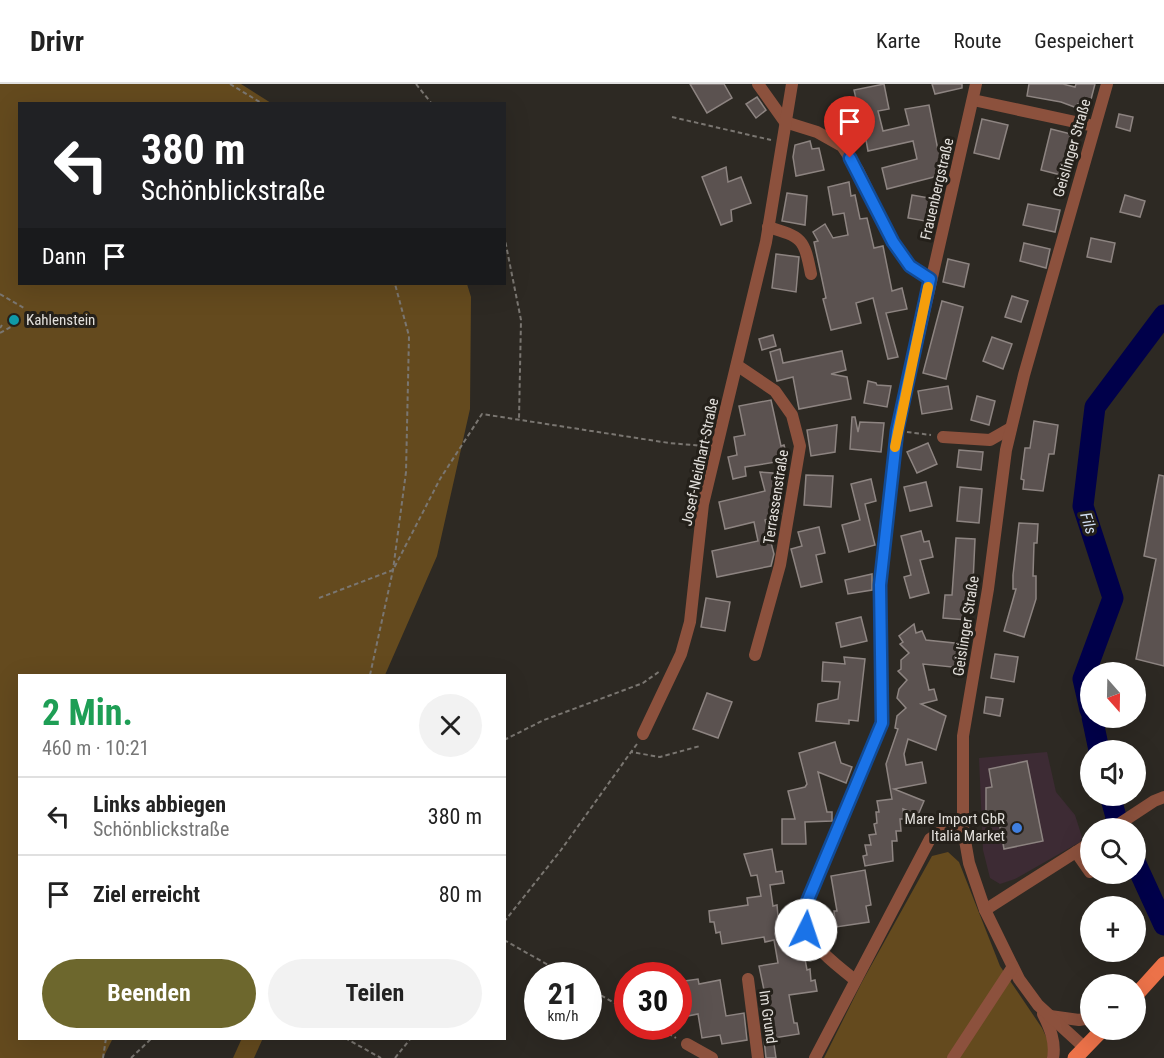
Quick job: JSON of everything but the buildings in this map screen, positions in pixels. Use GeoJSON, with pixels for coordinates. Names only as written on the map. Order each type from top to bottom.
{"type":"FeatureCollection","features":[{"type":"Feature","properties":{"kind":"main road"},"geometry":{"type":"LineString","coordinates":[[1146,983],[1159,968]]}},
{"type":"Feature","properties":{"kind":"main road"},"geometry":{"type":"LineString","coordinates":[[1080,1053],[1092,1040]]}},
{"type":"Feature","properties":{"kind":"street"},"geometry":{"type":"LineString","coordinates":[[758,84],[786,122],[818,132],[842,146],[858,170],[893,242],[910,266],[930,279]]}},
{"type":"Feature","properties":{"kind":"street","name":"Josef-Neidhart-Straße"},"geometry":{"type":"LineString","coordinates":[[643,734],[681,654],[687,633],[703,504],[715,447],[738,366],[768,227],[792,84]]}},
{"type":"Feature","properties":{"kind":"street","name":"Frauenbergstraße"},"geometry":{"type":"LineString","coordinates":[[855,980],[817,948],[806,930],[802,914],[882,723],[880,585],[897,431],[976,84]]}},
{"type":"Feature","properties":{"kind":"street","name":"Geislinger Straße"},"geometry":{"type":"LineString","coordinates":[[1053,1058],[1055,1046],[1051,1029],[1038,1005],[1012,968],[986,910],[969,863],[963,829],[963,736],[988,590],[1006,450],[1107,84]]}},
{"type":"Feature","properties":{"kind":"street"},"geometry":{"type":"LineString","coordinates":[[973,100],[1094,126]]}},
{"type":"Feature","properties":{"kind":"street"},"geometry":{"type":"LineString","coordinates":[[768,227],[795,235],[806,249],[811,274]]}},
{"type":"Feature","properties":{"kind":"street","name":"Terrassenstraße"},"geometry":{"type":"LineString","coordinates":[[738,366],[775,391],[792,415],[800,446],[780,565],[755,655]]}},
{"type":"Feature","properties":{"kind":"street"},"geometry":{"type":"LineString","coordinates":[[940,436],[990,440],[1011,428]]}},
{"type":"Feature","properties":{"kind":"street"},"geometry":{"type":"LineString","coordinates":[[1129,818],[1164,797]]}},
{"type":"Feature","properties":{"kind":"street"},"geometry":{"type":"LineString","coordinates":[[815,1058],[930,839],[939,833],[963,829]]}},
{"type":"Feature","properties":{"kind":"street"},"geometry":{"type":"LineString","coordinates":[[986,910],[1080,849]]}},
{"type":"Feature","properties":{"kind":"street"},"geometry":{"type":"LineString","coordinates":[[1076,852],[1080,858]]}},
{"type":"Feature","properties":{"kind":"street"},"geometry":{"type":"LineString","coordinates":[[953,1058],[1012,968]]}},
{"type":"Feature","properties":{"kind":"street","name":"Im Grund"},"geometry":{"type":"LineString","coordinates":[[748,980],[758,1058]]}},
{"type":"Feature","properties":{"kind":"street","name":"Geislinger Straße"},"geometry":{"type":"LineString","coordinates":[[1038,1005],[1080,1053]]}},
{"type":"Feature","properties":{"kind":"street"},"geometry":{"type":"LineString","coordinates":[[1050,1016],[1080,1020]]}},
{"type":"Feature","properties":{"kind":"street"},"geometry":{"type":"LineString","coordinates":[[687,1044],[712,1058]]}},
{"type":"Feature","properties":{"kind":"path"},"geometry":{"type":"LineString","coordinates":[[230,84],[259,102]]}},
{"type":"Feature","properties":{"kind":"path"},"geometry":{"type":"LineString","coordinates":[[416,84],[430,102]]}},
{"type":"Feature","properties":{"kind":"path"},"geometry":{"type":"LineString","coordinates":[[672,117],[782,143]]}},
{"type":"Feature","properties":{"kind":"path"},"geometry":{"type":"LineString","coordinates":[[506,245],[521,320],[519,419]]}},
{"type":"Feature","properties":{"kind":"path"},"geometry":{"type":"LineString","coordinates":[[370,674],[393,570],[406,472],[409,336],[395,285]]}},
{"type":"Feature","properties":{"kind":"path"},"geometry":{"type":"LineString","coordinates":[[0,294],[24,308]]}},
{"type":"Feature","properties":{"kind":"path"},"geometry":{"type":"LineString","coordinates":[[0,333],[14,325]]}},
{"type":"Feature","properties":{"kind":"path"},"geometry":{"type":"LineString","coordinates":[[319,598],[393,570],[440,479],[482,414],[669,443],[715,447]]}},
{"type":"Feature","properties":{"kind":"path"},"geometry":{"type":"LineString","coordinates":[[905,432],[940,436]]}},
{"type":"Feature","properties":{"kind":"path"},"geometry":{"type":"LineString","coordinates":[[506,739],[544,720],[643,683],[662,669]]}},
{"type":"Feature","properties":{"kind":"path"},"geometry":{"type":"LineString","coordinates":[[506,919],[567,842],[643,734]]}},
{"type":"Feature","properties":{"kind":"path"},"geometry":{"type":"LineString","coordinates":[[631,752],[660,757],[700,746]]}},
{"type":"Feature","properties":{"kind":"path"},"geometry":{"type":"LineString","coordinates":[[506,941],[543,962]]}},
{"type":"Feature","properties":{"kind":"path"},"geometry":{"type":"LineString","coordinates":[[103,1058],[106,1040]]}},
{"type":"Feature","properties":{"kind":"path"},"geometry":{"type":"LineString","coordinates":[[131,1058],[150,1040]]}},
{"type":"Feature","properties":{"kind":"path"},"geometry":{"type":"LineString","coordinates":[[349,1040],[381,1058]]}},
{"type":"Feature","properties":{"kind":"path"},"geometry":{"type":"LineString","coordinates":[[395,1058],[409,1040]]}},
{"type":"Feature","properties":{"kind":"path"},"geometry":{"type":"LineString","coordinates":[[680,1040],[687,1044]]}},
{"type":"Feature","properties":{"kind":"shaded area"},"geometry":{"type":"Polygon","coordinates":[[[0,84],[241,84],[269,102],[18,102],[18,285],[467,285],[471,297],[470,409],[437,556],[385,674],[18,674],[18,1040],[112,1040],[103,1058],[0,1058],[0,84]]]}},
{"type":"Feature","properties":{"kind":"shaded area"},"geometry":{"type":"Polygon","coordinates":[[[1047,752],[1056,792],[1075,815],[1080,831],[1080,842],[1015,879],[1000,884],[990,878],[983,850],[979,758],[1047,752]]]}},
{"type":"Feature","properties":{"kind":"shaded area"},"geometry":{"type":"Polygon","coordinates":[[[948,852],[959,862],[1000,966],[1042,1028],[1050,1045],[1047,1058],[824,1058],[862,982],[932,856],[948,852]]]}},
{"type":"Feature","properties":{"kind":"shaded area"},"geometry":{"type":"Polygon","coordinates":[[[241,1040],[262,1040],[254,1058],[233,1058],[241,1040]]]}},
{"type":"Feature","properties":{"kind":"waterway","name":"Fils"},"geometry":{"type":"LineString","coordinates":[[1089,662],[1113,598],[1083,506],[1095,407],[1164,315]]}},
{"type":"Feature","properties":{"kind":"waterway","name":"Fils"},"geometry":{"type":"LineString","coordinates":[[1094,728],[1097,740]]}},
{"type":"Feature","properties":{"kind":"waterway","name":"Fils"},"geometry":{"type":"LineString","coordinates":[[1113,806],[1116,818]]}},
{"type":"Feature","properties":{"kind":"waterway","name":"Fils"},"geometry":{"type":"LineString","coordinates":[[1145,884],[1164,925]]}},
{"type":"Feature","properties":{"kind":"slow traffic"},"geometry":{"type":"LineString","coordinates":[[895,447],[928,287]]}},
{"type":"Feature","properties":{"kind":"place","name":"Kahlenstein"},"geometry":{"type":"Point","coordinates":[14,320]}},
{"type":"Feature","properties":{"kind":"place","name":"Mare Import GbR Italia Market"},"geometry":{"type":"Point","coordinates":[1017,828]}},
{"type":"Feature","properties":{"kind":"route"},"geometry":{"type":"LineString","coordinates":[[806,930],[802,914],[882,723],[880,585],[897,431],[930,279],[910,266],[893,242],[850,158]]}}]}
